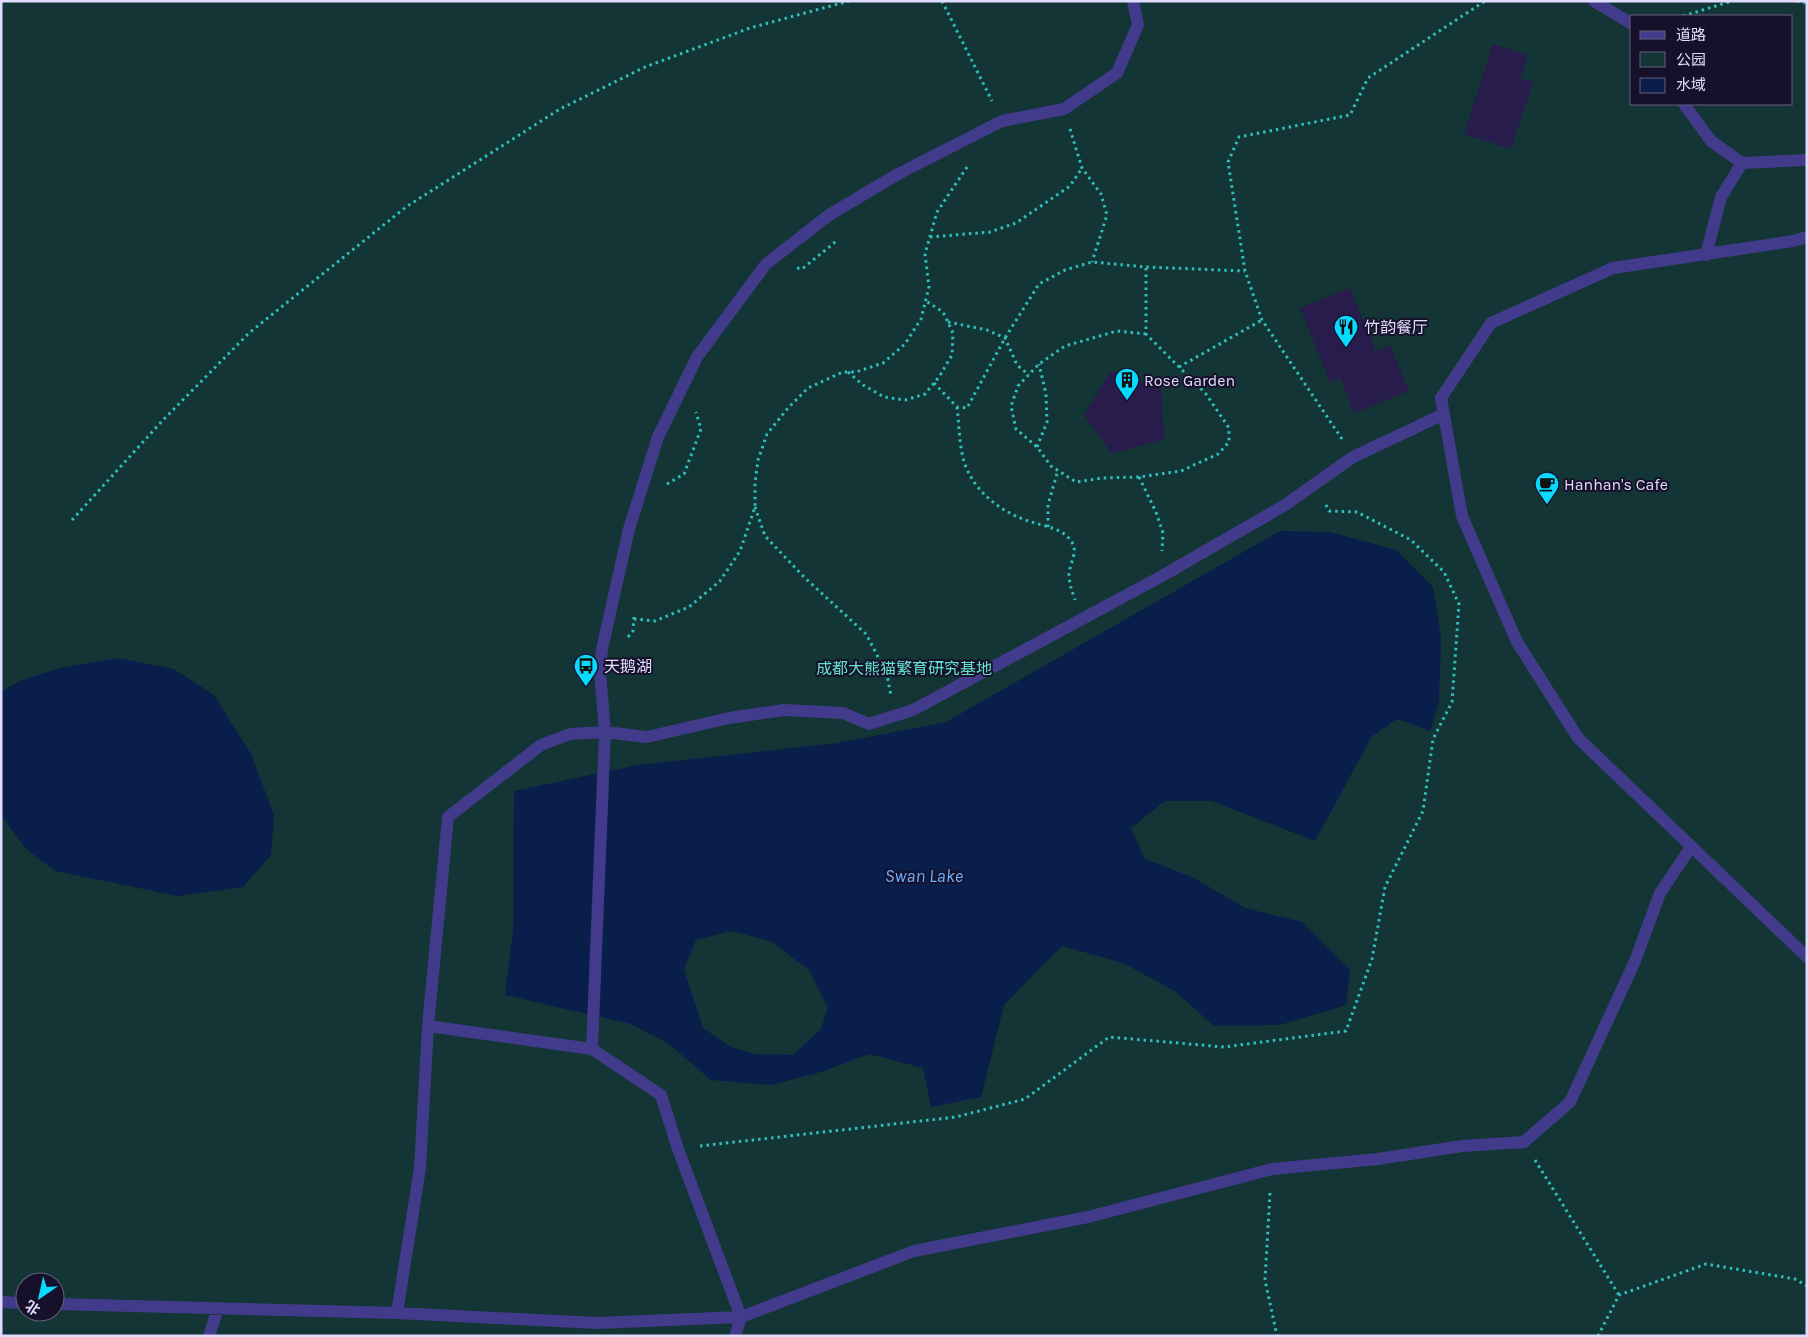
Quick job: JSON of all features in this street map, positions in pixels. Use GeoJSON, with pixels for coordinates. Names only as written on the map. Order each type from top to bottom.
{"type":"FeatureCollection","features":[{"type":"Feature","properties":{"kind":"lane"},"geometry":{"type":"LineString","coordinates":[[592,1049],[605,751],[600,672],[602,649],[629,530],[658,437],[697,357],[766,264],[829,215],[898,174],[1002,121],[1064,109],[1117,73],[1138,25],[1133,1]]}},
{"type":"Feature","properties":{"kind":"lane"},"geometry":{"type":"LineString","coordinates":[[1594,1],[1630,23]]}},
{"type":"Feature","properties":{"kind":"lane"},"geometry":{"type":"LineString","coordinates":[[1685,105],[1711,141],[1742,163],[1807,160]]}},
{"type":"Feature","properties":{"kind":"lane"},"geometry":{"type":"LineString","coordinates":[[1706,255],[1721,197],[1742,163]]}},
{"type":"Feature","properties":{"kind":"lane"},"geometry":{"type":"LineString","coordinates":[[1807,237],[1706,255],[1613,268],[1491,323],[1441,398],[1462,516],[1517,642],[1578,738],[1807,957]]}},
{"type":"Feature","properties":{"kind":"lane"},"geometry":{"type":"LineString","coordinates":[[397,1313],[420,1168],[428,1026],[448,817],[541,745],[570,734],[605,732],[647,737],[729,718],[784,710],[843,714],[869,724],[913,710],[1162,576],[1285,505],[1353,457],[1444,414]]}},
{"type":"Feature","properties":{"kind":"lane"},"geometry":{"type":"LineString","coordinates":[[65,1304],[397,1313],[597,1323],[741,1317],[914,1251],[1088,1217],[1272,1169],[1378,1159],[1462,1146],[1524,1142],[1570,1102],[1635,961],[1660,893],[1691,847]]}},
{"type":"Feature","properties":{"kind":"lane"},"geometry":{"type":"LineString","coordinates":[[428,1026],[592,1049],[661,1095],[678,1149],[741,1317],[735,1336]]}},
{"type":"Feature","properties":{"kind":"lane"},"geometry":{"type":"LineString","coordinates":[[1,1302],[15,1303]]}},
{"type":"Feature","properties":{"kind":"lane"},"geometry":{"type":"LineString","coordinates":[[209,1336],[218,1308]]}},
{"type":"Feature","properties":{"kind":"path"},"geometry":{"type":"LineString","coordinates":[[72,520],[163,420],[249,333],[406,207],[560,108],[645,67],[750,28],[849,1]]}},
{"type":"Feature","properties":{"kind":"path"},"geometry":{"type":"LineString","coordinates":[[942,1],[1002,121]]}},
{"type":"Feature","properties":{"kind":"path"},"geometry":{"type":"LineString","coordinates":[[1353,457],[1262,320],[1245,271],[1228,162],[1239,137],[1350,114],[1368,78],[1485,1]]}},
{"type":"Feature","properties":{"kind":"path"},"geometry":{"type":"LineString","coordinates":[[1686,15],[1732,1]]}},
{"type":"Feature","properties":{"kind":"path"},"geometry":{"type":"LineString","coordinates":[[1797,1],[1807,4]]}},
{"type":"Feature","properties":{"kind":"path"},"geometry":{"type":"LineString","coordinates":[[1064,109],[1082,168],[1101,194],[1107,215],[1092,262]]}},
{"type":"Feature","properties":{"kind":"path"},"geometry":{"type":"LineString","coordinates":[[634,619],[655,621],[689,608],[720,581],[740,551],[755,507],[755,483],[758,460],[767,434],[788,408],[808,388],[843,372],[856,372],[883,363],[905,344],[921,319],[926,301],[929,287],[925,254],[937,212],[974,158]]}},
{"type":"Feature","properties":{"kind":"path"},"geometry":{"type":"LineString","coordinates":[[930,237],[990,232],[1016,223],[1070,186],[1082,168]]}},
{"type":"Feature","properties":{"kind":"path"},"geometry":{"type":"LineString","coordinates":[[957,407],[968,408],[1005,338],[1039,284],[1065,270],[1092,262],[1146,267],[1245,271]]}},
{"type":"Feature","properties":{"kind":"path"},"geometry":{"type":"LineString","coordinates":[[1146,267],[1146,334]]}},
{"type":"Feature","properties":{"kind":"path"},"geometry":{"type":"LineString","coordinates":[[848,372],[863,385],[884,397],[904,400],[925,394],[952,355],[954,333],[943,312],[926,301]]}},
{"type":"Feature","properties":{"kind":"path"},"geometry":{"type":"LineString","coordinates":[[1179,367],[1262,320]]}},
{"type":"Feature","properties":{"kind":"path"},"geometry":{"type":"LineString","coordinates":[[948,322],[987,330],[1005,338],[1009,351],[1017,365],[1028,375]]}},
{"type":"Feature","properties":{"kind":"path"},"geometry":{"type":"LineString","coordinates":[[1117,331],[1146,334],[1206,394],[1229,428],[1229,442],[1218,454],[1181,471],[1139,477],[1103,478],[1076,482],[1052,466],[1037,447],[1016,429],[1011,406],[1018,386],[1039,364],[1065,346],[1086,339],[1117,331]]}},
{"type":"Feature","properties":{"kind":"path"},"geometry":{"type":"LineString","coordinates":[[1037,447],[1047,422],[1046,394],[1039,364]]}},
{"type":"Feature","properties":{"kind":"path"},"geometry":{"type":"LineString","coordinates":[[637,503],[684,474],[701,429],[686,380]]}},
{"type":"Feature","properties":{"kind":"path"},"geometry":{"type":"LineString","coordinates":[[934,383],[957,407],[962,454],[974,484],[997,506],[1024,520],[1065,532],[1073,543],[1074,554],[1069,572],[1071,587],[1082,619]]}},
{"type":"Feature","properties":{"kind":"path"},"geometry":{"type":"LineString","coordinates":[[1048,527],[1048,505],[1058,470]]}},
{"type":"Feature","properties":{"kind":"path"},"geometry":{"type":"LineString","coordinates":[[1139,477],[1156,512],[1163,533],[1162,576]]}},
{"type":"Feature","properties":{"kind":"path"},"geometry":{"type":"LineString","coordinates":[[678,1149],[956,1117],[1025,1099],[1109,1037],[1224,1047],[1346,1031],[1372,959],[1385,887],[1423,811],[1433,739],[1452,702],[1459,604],[1444,572],[1411,540],[1357,512],[1329,510],[1314,486]]}},
{"type":"Feature","properties":{"kind":"path"},"geometry":{"type":"LineString","coordinates":[[755,507],[765,536],[804,577],[866,634],[887,674],[896,716]]}},
{"type":"Feature","properties":{"kind":"path"},"geometry":{"type":"LineString","coordinates":[[1524,1142],[1619,1295]]}},
{"type":"Feature","properties":{"kind":"path"},"geometry":{"type":"LineString","coordinates":[[1272,1169],[1265,1280],[1276,1336]]}},
{"type":"Feature","properties":{"kind":"path"},"geometry":{"type":"LineString","coordinates":[[1598,1336],[1619,1295],[1706,1264],[1795,1280],[1807,1286]]}},
{"type":"Feature","properties":{"kind":"green space","name":"成都大熊猫繁育研究基地"},"geometry":{"type":"Polygon","coordinates":[[[1,1],[1807,1],[1807,1336],[1,1336],[1,1]]]}},
{"type":"Feature","properties":{"kind":"water","name":"Swan Lake"},"geometry":{"type":"Polygon","coordinates":[[[1280,531],[1330,532],[1396,550],[1433,587],[1441,637],[1439,702],[1430,731],[1397,719],[1372,736],[1315,841],[1212,801],[1165,801],[1131,828],[1145,859],[1192,877],[1245,908],[1302,922],[1350,970],[1346,1005],[1280,1025],[1214,1026],[1175,991],[1123,963],[1062,946],[1004,1005],[981,1097],[931,1107],[923,1068],[869,1054],[821,1072],[771,1085],[711,1080],[669,1044],[631,1024],[505,995],[513,931],[514,791],[638,765],[838,743],[946,722],[1280,531]],[[731,931],[696,940],[684,969],[703,1028],[731,1047],[755,1054],[793,1055],[821,1029],[828,1008],[809,970],[770,941],[731,931]]]}},
{"type":"Feature","properties":{"kind":"water"},"geometry":{"type":"Polygon","coordinates":[[[118,658],[174,669],[214,695],[251,754],[274,815],[271,855],[243,887],[178,896],[55,871],[26,849],[1,815],[1,692],[21,680],[65,667],[118,658]]]}},
{"type":"Feature","properties":{"kind":"building"},"geometry":{"type":"Polygon","coordinates":[[[1493,44],[1528,56],[1520,78],[1533,82],[1511,149],[1464,134],[1493,44]]]}},
{"type":"Feature","properties":{"kind":"building","name":"竹韵餐厅"},"geometry":{"type":"Polygon","coordinates":[[[1350,288],[1376,351],[1390,345],[1409,391],[1354,413],[1340,378],[1330,382],[1300,308],[1350,288]]]}},
{"type":"Feature","properties":{"kind":"building","name":"Rose Garden"},"geometry":{"type":"Polygon","coordinates":[[[1111,371],[1161,387],[1164,439],[1112,454],[1084,415],[1111,371]]]}},
{"type":"Feature","properties":{"kind":"place","name":"竹韵餐厅"},"geometry":{"type":"Point","coordinates":[1346,348]}},
{"type":"Feature","properties":{"kind":"place","name":"Rose Garden"},"geometry":{"type":"Point","coordinates":[1127,401]}},
{"type":"Feature","properties":{"kind":"place","name":"Hanhan's Cafe"},"geometry":{"type":"Point","coordinates":[1547,505]}},
{"type":"Feature","properties":{"kind":"place","name":"天鹅湖"},"geometry":{"type":"Point","coordinates":[586,687]}}]}
